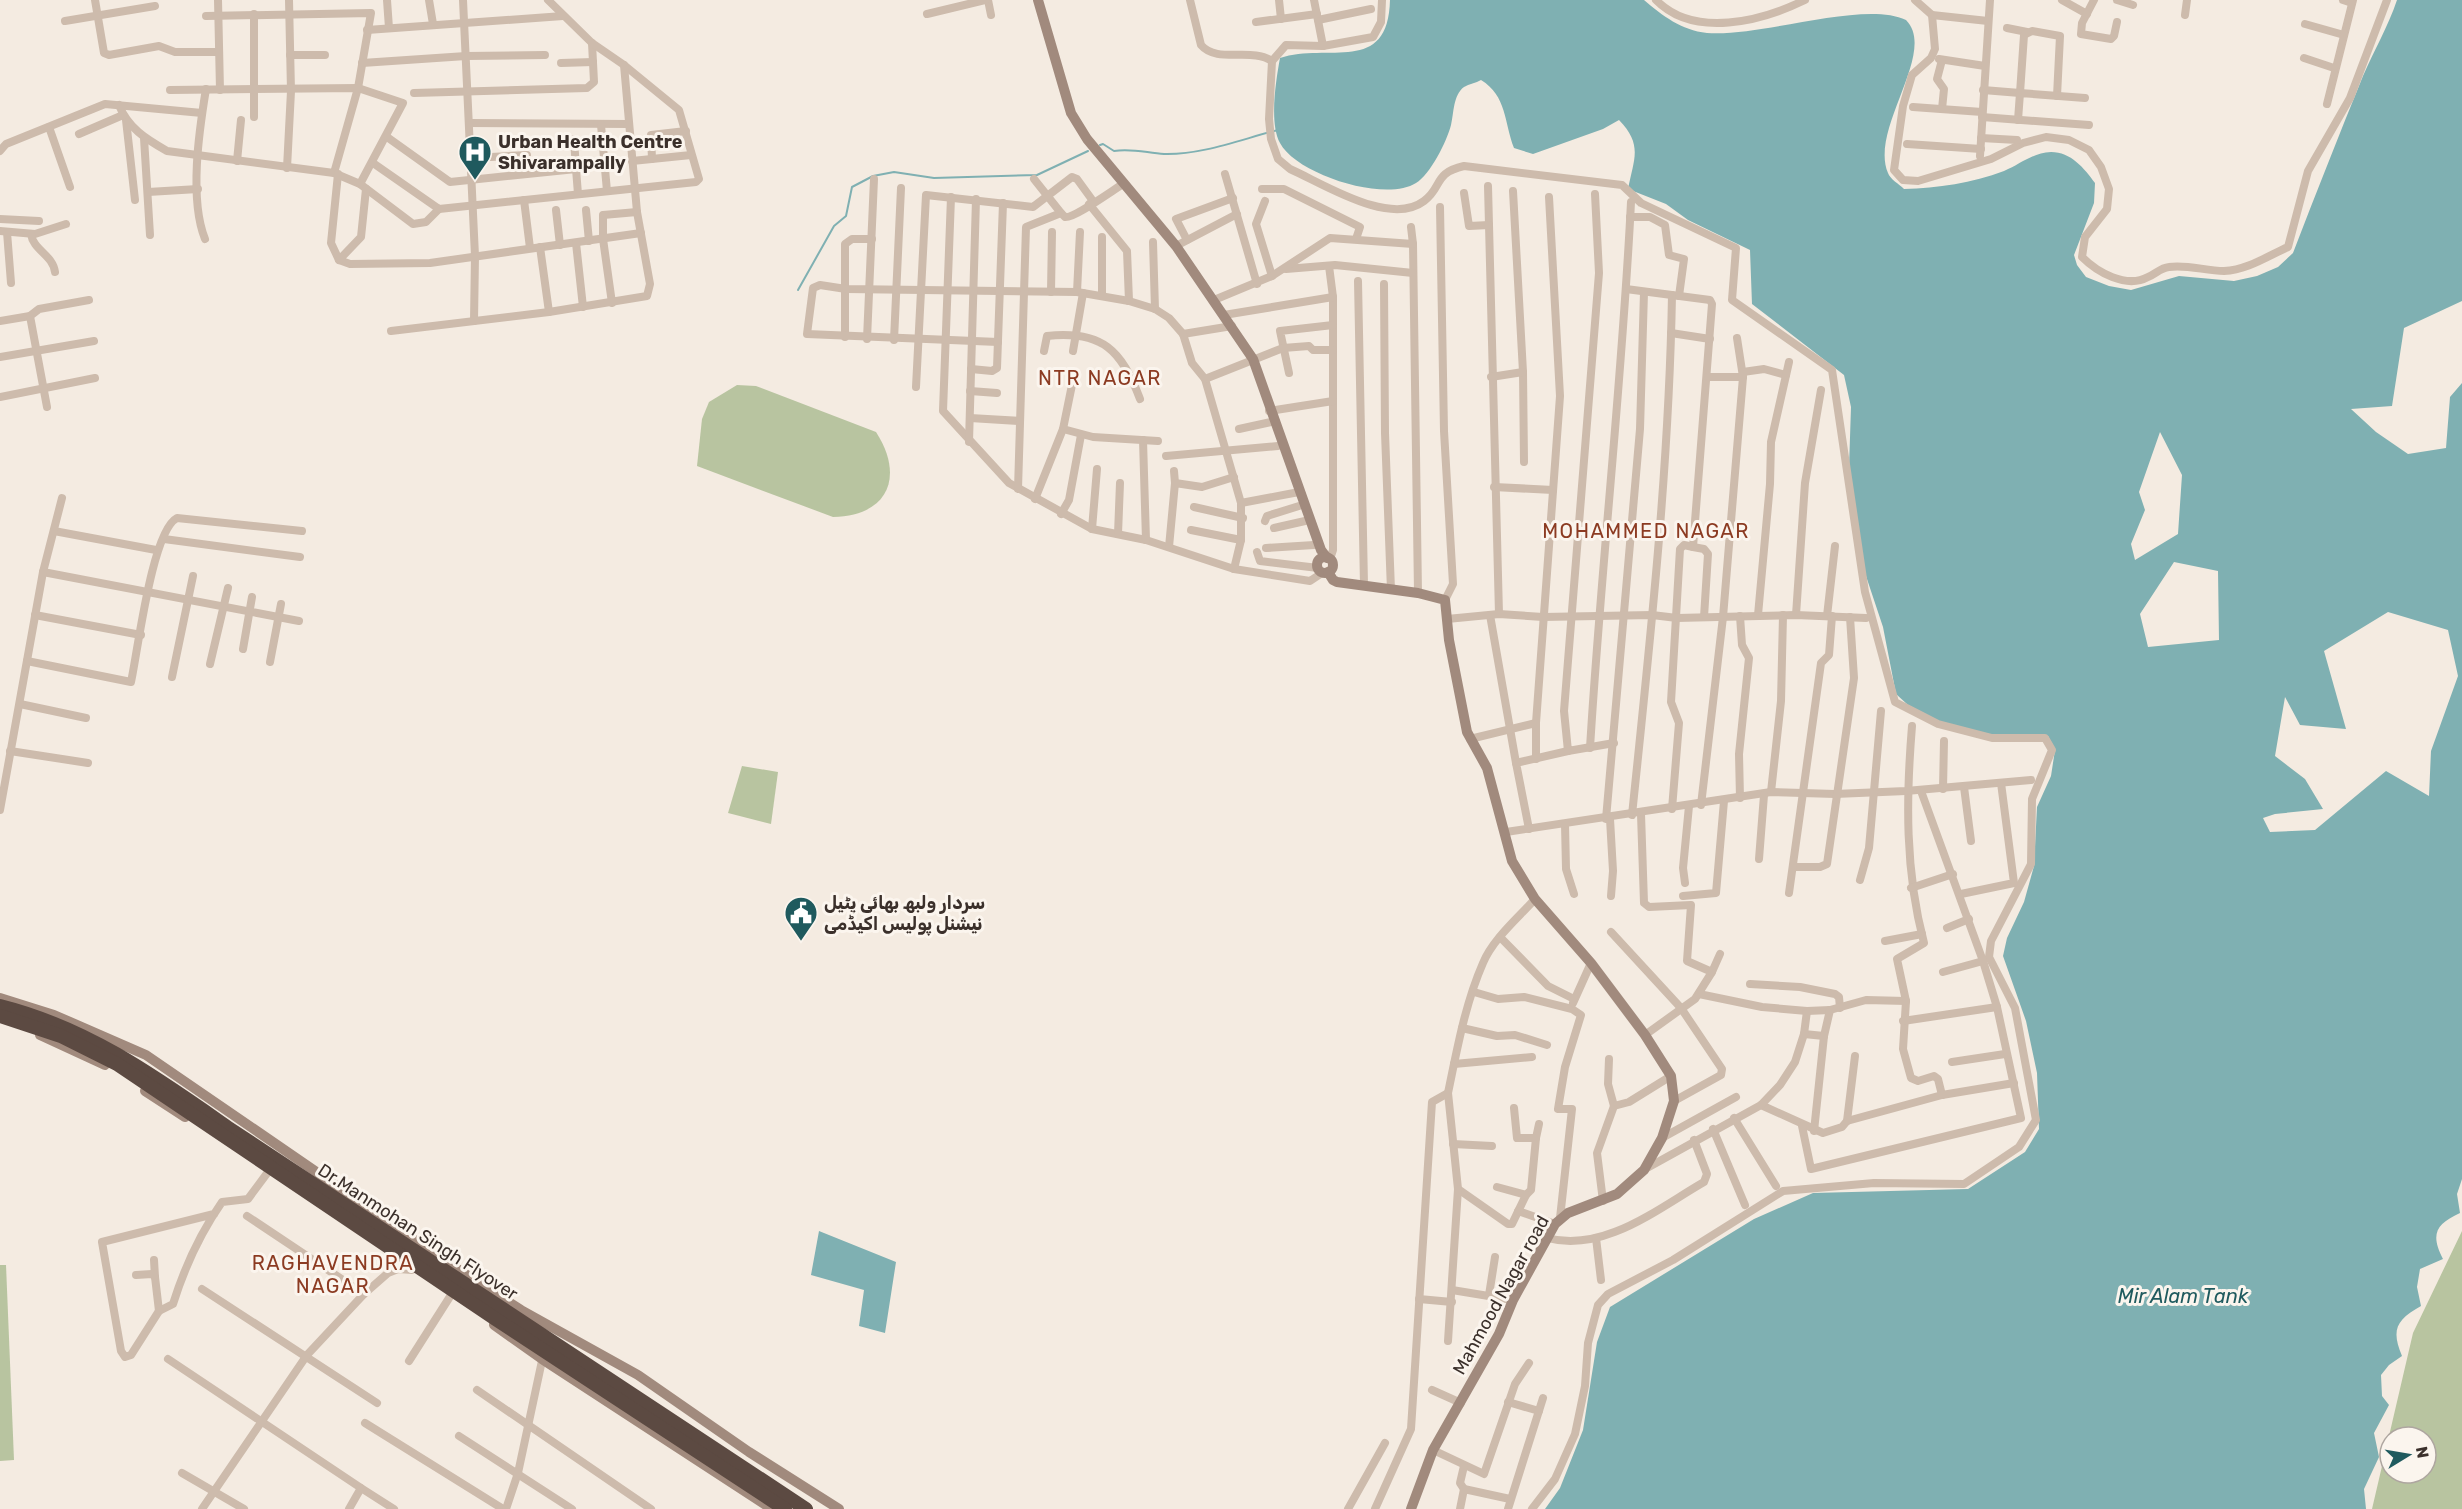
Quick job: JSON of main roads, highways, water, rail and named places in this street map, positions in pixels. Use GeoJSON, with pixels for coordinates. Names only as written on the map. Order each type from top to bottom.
{"type":"FeatureCollection","features":[{"type":"Feature","properties":{"kind":"highway","name":"Dr.Manmohan Singh Flyover"},"geometry":{"type":"LineString","coordinates":[[0,1006],[44,1019],[88,1037],[150,1073],[240,1136],[806,1509]]}},
{"type":"Feature","properties":{"kind":"highway","name":"Dr.Manmohan Singh Flyover"},"geometry":{"type":"LineString","coordinates":[[0,1018],[61,1036],[117,1064],[504,1324],[785,1509]]}},
{"type":"Feature","properties":{"kind":"main road"},"geometry":{"type":"LineString","coordinates":[[1038,0],[1071,112],[1087,139],[1176,246],[1232,326],[1251,360],[1270,410],[1297,493],[1299,506],[1324,565]]}},
{"type":"Feature","properties":{"kind":"main road"},"geometry":{"type":"LineString","coordinates":[[1270,410],[1278,446],[1321,550],[1324,565]]}},
{"type":"Feature","properties":{"kind":"main road","name":"Mahmood Nagar road"},"geometry":{"type":"LineString","coordinates":[[1324,565],[1333,580],[1337,582],[1418,593],[1445,600],[1470,739],[1487,768],[1512,861],[1535,899],[1591,963],[1645,1035],[1671,1076],[1674,1101],[1662,1138],[1644,1170],[1617,1194],[1558,1221],[1547,1238],[1513,1300],[1499,1334],[1433,1450],[1411,1509]]}},
{"type":"Feature","properties":{"kind":"main road"},"geometry":{"type":"LineString","coordinates":[[0,998],[54,1015],[146,1055],[522,1310],[638,1375],[748,1452],[839,1509]]}},
{"type":"Feature","properties":{"kind":"main road"},"geometry":{"type":"LineString","coordinates":[[0,1018],[110,1067],[451,1295],[542,1359],[772,1509]]}},
{"type":"Feature","properties":{"kind":"main road"},"geometry":{"type":"LineString","coordinates":[[315,1204],[331,1180]]}},
{"type":"Feature","properties":{"kind":"water","name":"Mir Alam Tank"},"geometry":{"type":"Polygon","coordinates":[[[1390,0],[1644,0],[1665,17],[1689,29],[1707,33],[1756,30],[1865,14],[1887,15],[1906,20],[1914,34],[1914,51],[1887,135],[1885,155],[1888,173],[1891,177],[1904,189],[1942,186],[1992,175],[2044,153],[2065,155],[2082,167],[2095,183],[2094,203],[2074,255],[2077,265],[2086,277],[2109,286],[2131,290],[2179,276],[2234,281],[2257,276],[2278,267],[2293,253],[2363,76],[2397,0],[2462,0],[2462,301],[2404,328],[2392,406],[2351,409],[2376,432],[2408,454],[2446,448],[2450,397],[2462,383],[2462,1179],[2457,1194],[2460,1213],[2445,1221],[2438,1231],[2437,1243],[2443,1259],[2420,1269],[2417,1287],[2421,1306],[2406,1316],[2398,1326],[2397,1339],[2402,1356],[2389,1365],[2381,1375],[2382,1396],[2389,1405],[2374,1433],[2378,1459],[2364,1489],[2366,1509],[1545,1509],[1560,1488],[1583,1430],[1597,1342],[1610,1307],[1754,1219],[1813,1193],[1968,1189],[2025,1152],[2039,1129],[2037,1073],[2026,1021],[2003,956],[2007,938],[2024,902],[2034,866],[2037,807],[2051,776],[2055,750],[2048,736],[1996,735],[1954,729],[1908,705],[1896,694],[1883,627],[1865,573],[1849,468],[1851,407],[1844,375],[1752,304],[1750,250],[1688,220],[1666,204],[1628,189],[1635,152],[1627,129],[1619,120],[1603,129],[1533,154],[1514,148],[1504,110],[1496,94],[1481,80],[1460,90],[1454,104],[1446,140],[1427,173],[1416,183],[1402,188],[1384,190],[1342,182],[1322,175],[1289,154],[1280,143],[1275,124],[1274,101],[1280,58],[1298,54],[1352,51],[1367,48],[1379,39],[1387,24],[1390,0]],[[2160,432],[2139,492],[2145,510],[2131,544],[2135,560],[2178,534],[2182,475],[2160,432]],[[2174,562],[2140,614],[2148,647],[2219,640],[2218,571],[2174,562]],[[2388,612],[2324,651],[2346,729],[2300,725],[2285,697],[2275,756],[2305,779],[2323,809],[2275,814],[2263,818],[2270,832],[2315,830],[2386,771],[2429,796],[2431,751],[2458,676],[2448,630],[2388,612]]]}},
{"type":"Feature","properties":{"kind":"water"},"geometry":{"type":"Polygon","coordinates":[[[819,1231],[896,1262],[885,1333],[859,1326],[864,1290],[811,1275],[819,1231]]]}},
{"type":"Feature","properties":{"kind":"waterway"},"geometry":{"type":"LineString","coordinates":[[1100,145],[1103,144],[1114,151],[1178,154],[1207,149],[1278,130]]}},
{"type":"Feature","properties":{"kind":"waterway"},"geometry":{"type":"LineString","coordinates":[[798,290],[834,226],[846,216],[852,187],[873,176],[894,172],[934,178],[1037,175],[1088,151]]}},
{"type":"Feature","properties":{"kind":"place","name":"Urban Health Centre Shivarampally"},"geometry":{"type":"Point","coordinates":[475,181]}},
{"type":"Feature","properties":{"kind":"place","name":"سردار ولبھ بھائی پٹیل نیشنل پولیس اکیڈمی"},"geometry":{"type":"Point","coordinates":[801,942]}},
{"type":"Feature","properties":{"kind":"district","name":"NTR NAGAR"},"geometry":{"type":"Point","coordinates":[1100,378]}},
{"type":"Feature","properties":{"kind":"district","name":"MOHAMMED NAGAR"},"geometry":{"type":"Point","coordinates":[1646,531]}},
{"type":"Feature","properties":{"kind":"district","name":"RAGHAVENDRA NAGAR"},"geometry":{"type":"Point","coordinates":[333,1274]}}]}
